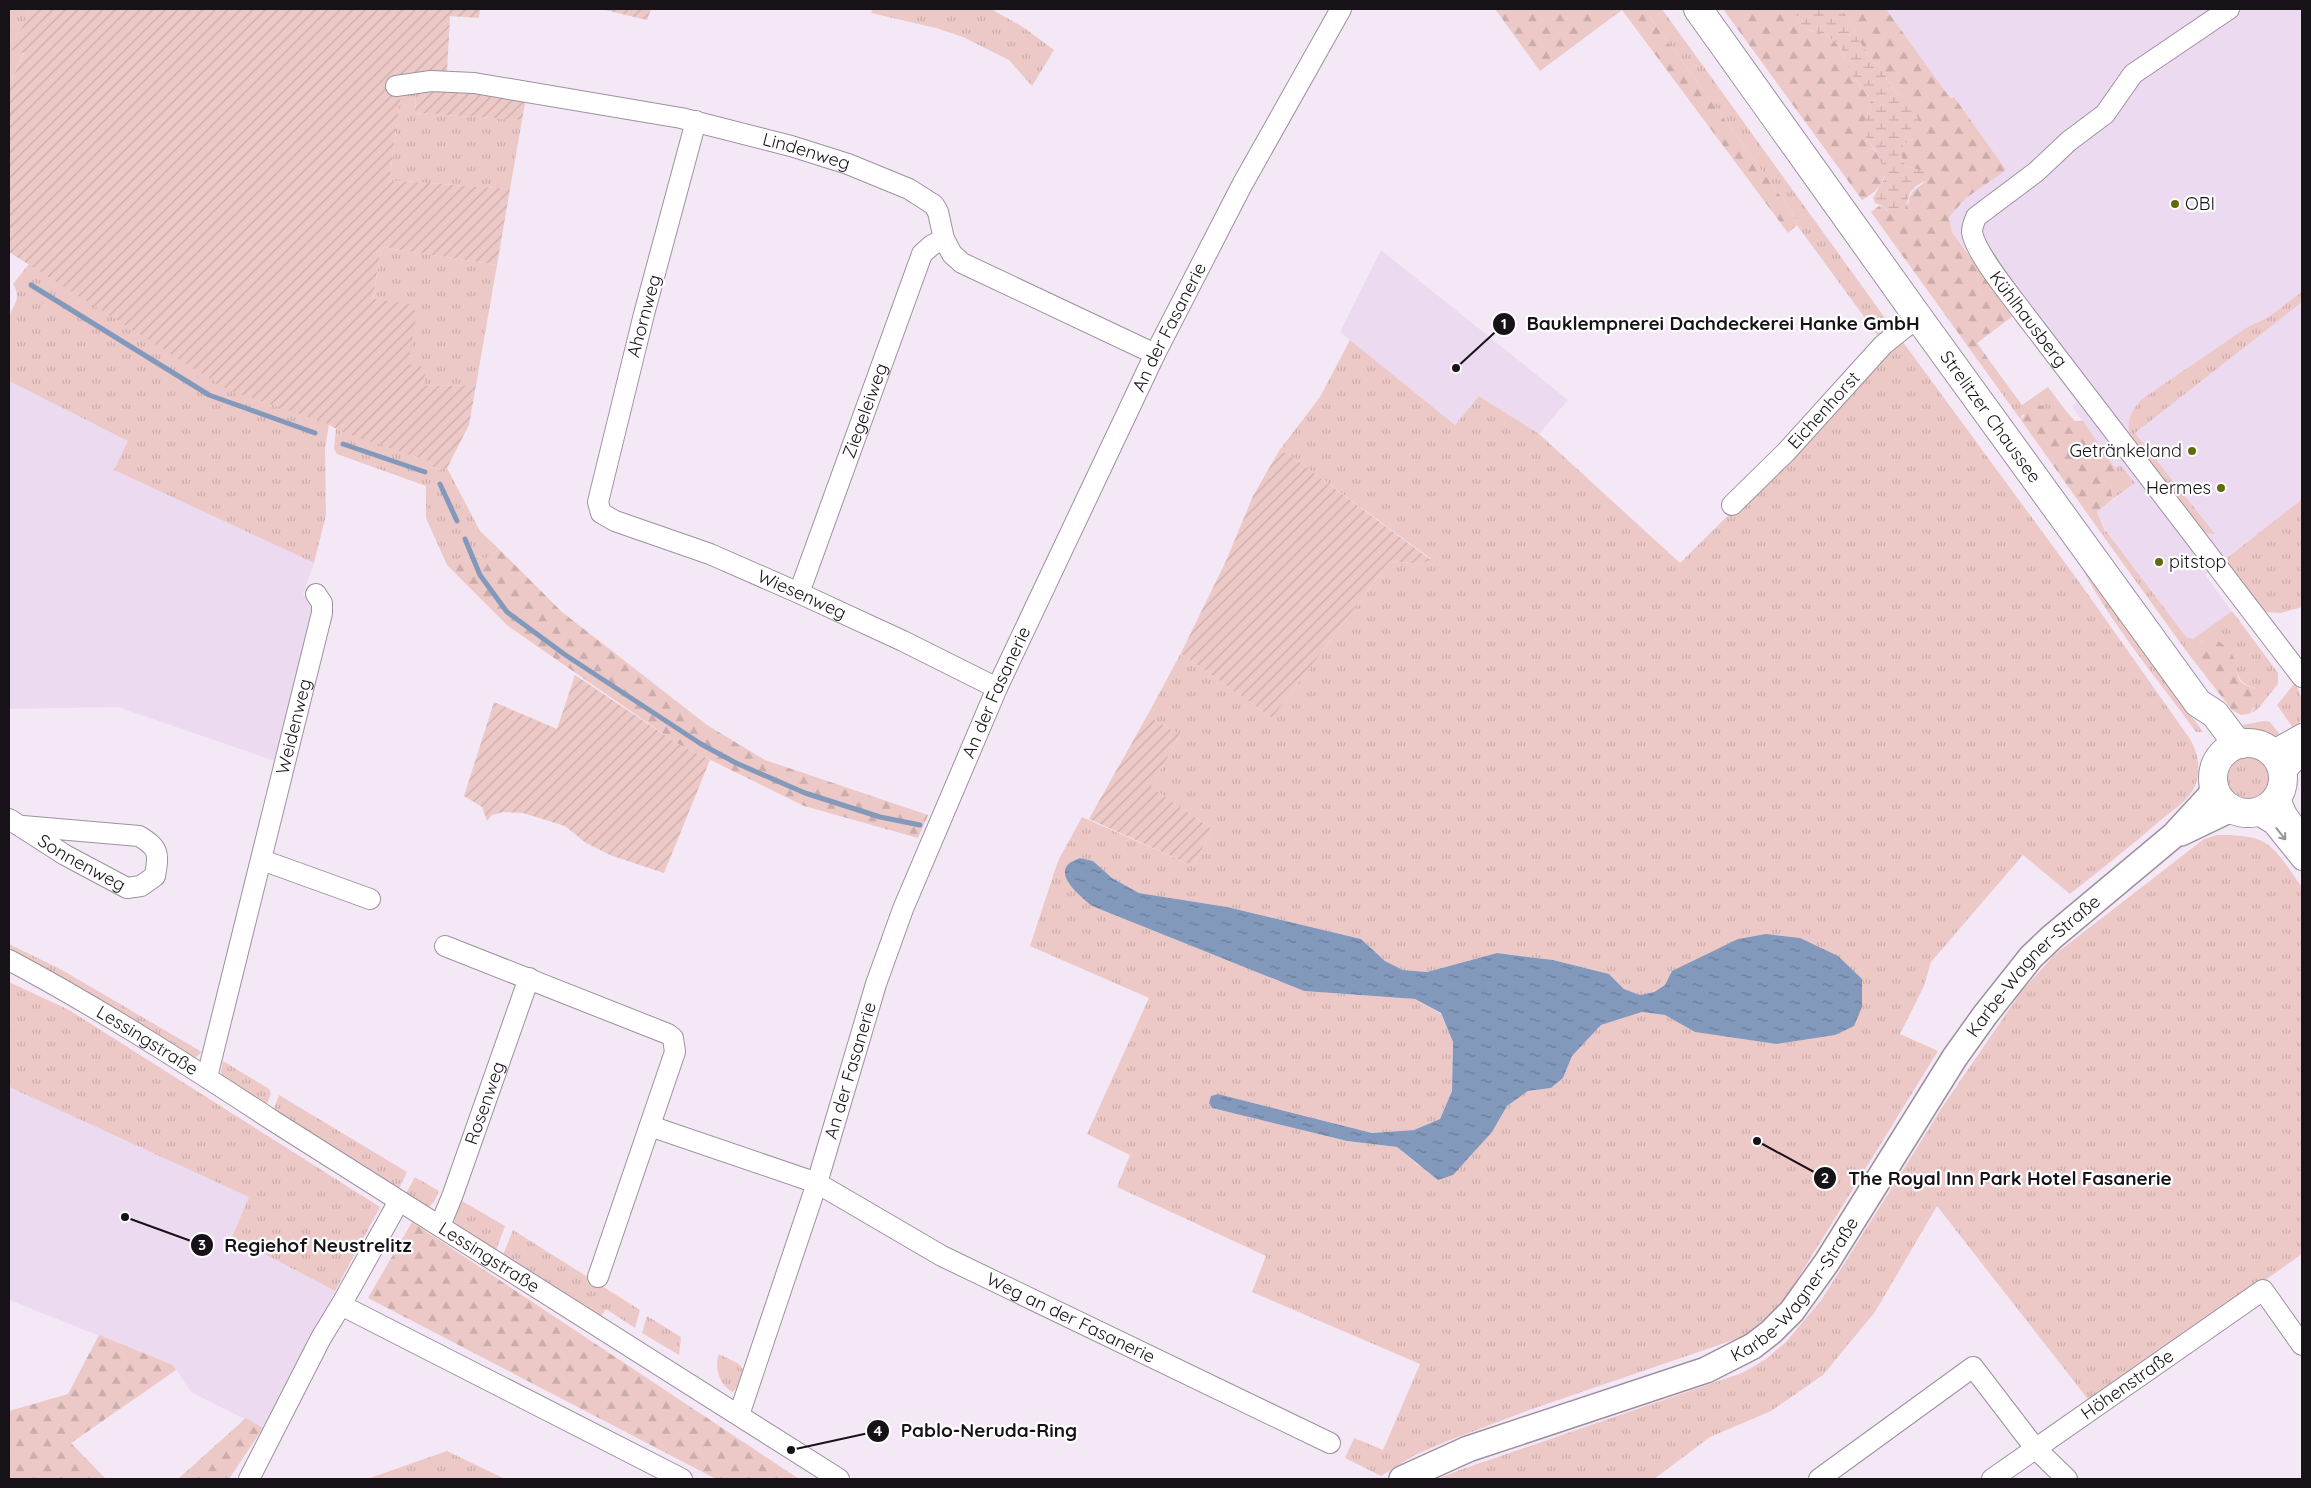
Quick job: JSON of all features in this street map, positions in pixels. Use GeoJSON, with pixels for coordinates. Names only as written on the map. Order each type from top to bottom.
{"type":"FeatureCollection","features":[{"type":"Feature","properties":{"kind":"main road","name":"Strelitzer Chaussee"},"geometry":{"type":"LineString","coordinates":[[1698,9],[1918,317],[2198,703],[2215,714],[2233,738],[2230,750]]}},
{"type":"Feature","properties":{"kind":"main road"},"geometry":{"type":"LineString","coordinates":[[2256,744],[2269,750],[2278,760],[2281,785],[2268,807],[2243,811],[2220,800],[2214,788],[2213,773],[2230,750],[2256,744]]}},
{"type":"Feature","properties":{"kind":"street","name":"An der Fasanerie"},"geometry":{"type":"LineString","coordinates":[[739,1415],[817,1183],[876,984],[900,918],[997,688],[1155,354],[1242,185],[1341,9]]}},
{"type":"Feature","properties":{"kind":"street","name":"Kühlhausberg"},"geometry":{"type":"LineString","coordinates":[[2229,9],[2133,74],[2106,114],[2069,141],[2036,172],[1976,218],[1972,233],[1982,254],[2025,315],[2302,677]]}},
{"type":"Feature","properties":{"kind":"street","name":"Lindenweg"},"geometry":{"type":"LineString","coordinates":[[396,86],[431,81],[474,83],[608,104],[696,121],[820,155],[909,189],[934,205],[944,240],[952,254],[962,263],[1155,354]]}},
{"type":"Feature","properties":{"kind":"street","name":"Ahornweg"},"geometry":{"type":"LineString","coordinates":[[602,512],[598,502],[644,314],[696,121]]}},
{"type":"Feature","properties":{"kind":"street","name":"Ziegeleiweg"},"geometry":{"type":"LineString","coordinates":[[799,593],[922,254],[932,245],[944,240]]}},
{"type":"Feature","properties":{"kind":"street","name":"Eichenhorst"},"geometry":{"type":"LineString","coordinates":[[1732,505],[1786,452],[1883,345],[1918,317]]}},
{"type":"Feature","properties":{"kind":"street","name":"Wiesenweg"},"geometry":{"type":"LineString","coordinates":[[602,512],[615,521],[710,554],[799,593],[904,641],[997,688]]}},
{"type":"Feature","properties":{"kind":"street","name":"Weidenweg"},"geometry":{"type":"LineString","coordinates":[[206,1077],[262,860],[322,612],[322,603],[316,594]]}},
{"type":"Feature","properties":{"kind":"street"},"geometry":{"type":"LineString","coordinates":[[2269,750],[2277,748],[2302,734]]}},
{"type":"Feature","properties":{"kind":"street"},"geometry":{"type":"LineString","coordinates":[[2302,754],[2281,785],[2286,813],[2302,836]]}},
{"type":"Feature","properties":{"kind":"street","name":"Karbe-Wagner-Straße"},"geometry":{"type":"LineString","coordinates":[[1402,1479],[1468,1450],[1706,1370],[1753,1346],[1771,1332],[1792,1311],[1827,1262],[1955,1057],[2026,963],[2052,937],[2174,835],[2209,797],[2214,788]]}},
{"type":"Feature","properties":{"kind":"street"},"geometry":{"type":"LineString","coordinates":[[2243,811],[2273,824],[2302,860]]}},
{"type":"Feature","properties":{"kind":"street","name":"Karbe-Wagner-Straße"},"geometry":{"type":"LineString","coordinates":[[2174,835],[2210,821],[2221,813],[2243,811]]}},
{"type":"Feature","properties":{"kind":"street","name":"Sonnenweg"},"geometry":{"type":"LineString","coordinates":[[16,822],[139,836],[153,845],[158,857],[155,876],[141,886],[127,888],[65,855],[16,822]]}},
{"type":"Feature","properties":{"kind":"street"},"geometry":{"type":"LineString","coordinates":[[262,860],[370,899]]}},
{"type":"Feature","properties":{"kind":"street"},"geometry":{"type":"LineString","coordinates":[[445,946],[668,1034],[673,1038],[675,1052],[598,1277]]}},
{"type":"Feature","properties":{"kind":"street","name":"Lessingstraße"},"geometry":{"type":"LineString","coordinates":[[9,960],[70,992],[206,1077],[839,1479]]}},
{"type":"Feature","properties":{"kind":"street","name":"Rosenweg"},"geometry":{"type":"LineString","coordinates":[[440,1226],[529,978]]}},
{"type":"Feature","properties":{"kind":"street"},"geometry":{"type":"LineString","coordinates":[[650,1126],[817,1183]]}},
{"type":"Feature","properties":{"kind":"street","name":"Weg an der Fasanerie"},"geometry":{"type":"LineString","coordinates":[[817,1183],[942,1256],[1330,1443]]}},
{"type":"Feature","properties":{"kind":"street"},"geometry":{"type":"LineString","coordinates":[[249,1479],[321,1338],[399,1201]]}},
{"type":"Feature","properties":{"kind":"street","name":"Höhenstraße"},"geometry":{"type":"LineString","coordinates":[[1992,1479],[2263,1290],[2302,1345]]}},
{"type":"Feature","properties":{"kind":"street"},"geometry":{"type":"LineString","coordinates":[[341,1305],[682,1479]]}},
{"type":"Feature","properties":{"kind":"street"},"geometry":{"type":"LineString","coordinates":[[1819,1479],[1973,1367],[2035,1448],[2067,1479]]}},
{"type":"Feature","properties":{"kind":"shaded area"},"geometry":{"type":"Polygon","coordinates":[[[1886,9],[2302,9],[2302,499],[2205,575],[2232,611],[2192,640],[2186,637],[2142,581],[2106,531],[2097,512],[2134,484],[2120,465],[2115,468],[2072,406],[2077,402],[1952,231],[1949,217],[1966,198],[2005,170],[1954,97],[1950,98],[1886,9]]]}},
{"type":"Feature","properties":{"kind":"shaded area"},"geometry":{"type":"Polygon","coordinates":[[[1381,250],[1568,400],[1539,434],[1479,396],[1455,425],[1340,332],[1381,250]]]}},
{"type":"Feature","properties":{"kind":"shaded area"},"geometry":{"type":"Polygon","coordinates":[[[9,381],[129,441],[114,470],[314,563],[303,594],[315,606],[278,762],[118,707],[9,709],[9,381]]]}},
{"type":"Feature","properties":{"kind":"shaded area"},"geometry":{"type":"Polygon","coordinates":[[[9,1087],[250,1197],[232,1237],[335,1291],[263,1428],[191,1392],[173,1365],[9,1300],[9,1087]]]}},
{"type":"Feature","properties":{"kind":"green space"},"geometry":{"type":"Polygon","coordinates":[[[9,9],[31,9],[12,49],[24,52],[9,86],[9,9]]]}},
{"type":"Feature","properties":{"kind":"green space"},"geometry":{"type":"Polygon","coordinates":[[[31,9],[480,9],[479,18],[450,16],[447,72],[526,98],[522,120],[415,113],[416,89],[404,91],[400,100],[389,182],[400,181],[510,189],[497,265],[381,247],[373,299],[409,304],[417,313],[408,364],[425,367],[424,386],[476,385],[469,425],[447,468],[436,470],[428,461],[342,432],[324,422],[228,390],[9,252],[9,86],[24,53],[11,50],[31,9]]]}},
{"type":"Feature","properties":{"kind":"green space"},"geometry":{"type":"Polygon","coordinates":[[[601,9],[651,9],[647,20],[601,9]]]}},
{"type":"Feature","properties":{"kind":"green space"},"geometry":{"type":"Polygon","coordinates":[[[873,9],[991,9],[1023,27],[1054,50],[1032,86],[1009,60],[963,37],[936,28],[871,13],[873,9]]]}},
{"type":"Feature","properties":{"kind":"green space"},"geometry":{"type":"Polygon","coordinates":[[[1495,9],[1644,9],[1792,212],[1797,225],[1788,233],[1622,10],[1540,71],[1495,9]]]}},
{"type":"Feature","properties":{"kind":"green space"},"geometry":{"type":"Polygon","coordinates":[[[1644,9],[1662,9],[1893,329],[1881,340],[1797,225],[1792,212],[1644,9]]]}},
{"type":"Feature","properties":{"kind":"green space"},"geometry":{"type":"Polygon","coordinates":[[[1723,9],[1794,9],[1802,26],[1810,31],[1826,35],[1836,43],[1850,71],[1869,97],[1871,110],[1865,121],[1865,137],[1882,163],[1884,171],[1880,186],[1873,193],[1862,200],[1723,9]]]}},
{"type":"Feature","properties":{"kind":"green space"},"geometry":{"type":"Polygon","coordinates":[[[1794,9],[1840,9],[1849,18],[1861,44],[1874,63],[1884,71],[1889,84],[1896,93],[1907,100],[1919,119],[1920,128],[1915,137],[1904,144],[1900,151],[1905,166],[1926,172],[1929,175],[1929,179],[1916,186],[1910,193],[1904,212],[1892,215],[1883,206],[1875,203],[1873,198],[1884,179],[1883,167],[1876,151],[1865,137],[1862,124],[1870,113],[1869,98],[1849,70],[1836,43],[1826,35],[1806,29],[1798,19],[1794,9]]]}},
{"type":"Feature","properties":{"kind":"green space"},"geometry":{"type":"Polygon","coordinates":[[[1840,9],[1886,9],[1950,98],[1954,97],[2006,170],[1966,198],[1949,217],[1952,232],[2013,316],[1977,343],[1989,360],[1982,366],[1871,212],[1879,206],[1883,206],[1887,211],[1908,204],[1913,192],[1928,179],[1929,175],[1926,172],[1905,166],[1899,150],[1904,144],[1915,137],[1907,100],[1896,93],[1889,84],[1884,71],[1874,63],[1861,44],[1849,18],[1840,9]]]}},
{"type":"Feature","properties":{"kind":"green space"},"geometry":{"type":"Polygon","coordinates":[[[416,88],[415,113],[522,120],[510,189],[400,181],[389,182],[400,100],[404,91],[416,88]]]}},
{"type":"Feature","properties":{"kind":"green space"},"geometry":{"type":"Polygon","coordinates":[[[381,247],[497,265],[476,385],[424,386],[408,364],[373,300],[381,247]]]}},
{"type":"Feature","properties":{"kind":"green space"},"geometry":{"type":"Polygon","coordinates":[[[29,264],[329,424],[325,448],[326,515],[314,563],[114,470],[128,441],[9,381],[8,322],[17,297],[13,284],[29,264]]]}},
{"type":"Feature","properties":{"kind":"green space"},"geometry":{"type":"Polygon","coordinates":[[[2302,292],[2302,302],[2135,433],[2215,534],[2202,533],[2130,437],[2130,416],[2142,399],[2246,328],[2269,317],[2302,292]]]}},
{"type":"Feature","properties":{"kind":"green space"},"geometry":{"type":"Polygon","coordinates":[[[1900,338],[2082,586],[2190,739],[2196,751],[2198,764],[2196,784],[2179,806],[2070,894],[2023,855],[1931,962],[1924,986],[1900,1034],[1938,1051],[1784,1301],[1745,1336],[1529,1410],[1445,1442],[1415,1455],[1381,1476],[1345,1458],[1354,1438],[1383,1450],[1420,1364],[1252,1292],[1266,1256],[1117,1187],[1130,1155],[1087,1134],[1149,998],[1030,946],[1058,861],[1082,817],[1193,866],[1212,829],[1151,787],[1180,735],[1147,716],[1181,653],[1272,718],[1390,561],[1419,564],[1431,559],[1287,453],[1279,451],[1320,397],[1350,340],[1455,425],[1479,396],[1539,434],[1680,563],[1789,455],[1900,338]],[[1080,858],[1072,861],[1092,906],[1304,991],[1415,999],[1441,1014],[1453,1042],[1452,1091],[1440,1119],[1414,1130],[1372,1133],[1218,1094],[1209,1103],[1212,1108],[1347,1141],[1397,1147],[1418,1165],[1474,1150],[1492,1132],[1507,1106],[1528,1091],[1551,1088],[1563,1078],[1572,1056],[1601,1025],[1642,1012],[1665,1015],[1695,1032],[1665,985],[1653,992],[1640,995],[1624,989],[1609,974],[1553,960],[1497,953],[1427,972],[1403,970],[1385,961],[1361,939],[1227,907],[1139,893],[1112,878],[1093,861],[1080,858]]]}},
{"type":"Feature","properties":{"kind":"green space"},"geometry":{"type":"Polygon","coordinates":[[[1989,360],[2022,405],[2048,387],[2066,411],[2051,414],[2022,415],[2021,420],[1982,366],[1989,360]]]}},
{"type":"Feature","properties":{"kind":"green space"},"geometry":{"type":"Polygon","coordinates":[[[2037,405],[2043,406],[2050,413],[2066,411],[2075,421],[2083,421],[2115,468],[2118,477],[2111,487],[2113,499],[2097,512],[2105,531],[2101,533],[2021,420],[2029,409],[2037,405]]]}},
{"type":"Feature","properties":{"kind":"green space"},"geometry":{"type":"Polygon","coordinates":[[[336,429],[428,461],[436,470],[447,468],[480,531],[499,549],[487,558],[463,557],[447,565],[426,518],[426,486],[337,454],[334,449],[336,429]]]}},
{"type":"Feature","properties":{"kind":"green space"},"geometry":{"type":"Polygon","coordinates":[[[1279,451],[1287,453],[1431,560],[1419,564],[1390,561],[1272,718],[1181,653],[1226,561],[1253,496],[1279,451]]]}},
{"type":"Feature","properties":{"kind":"green space"},"geometry":{"type":"Polygon","coordinates":[[[2120,465],[2135,483],[2113,499],[2111,487],[2117,477],[2115,468],[2120,465]]]}},
{"type":"Feature","properties":{"kind":"green space"},"geometry":{"type":"Polygon","coordinates":[[[2302,499],[2302,607],[2281,613],[2264,612],[2230,570],[2227,558],[2302,499]]]}},
{"type":"Feature","properties":{"kind":"green space"},"geometry":{"type":"Polygon","coordinates":[[[2106,531],[2186,637],[2193,639],[2232,611],[2278,673],[2278,684],[2257,710],[2249,714],[2254,709],[2255,688],[2240,679],[2236,662],[2202,641],[2200,646],[2187,652],[2101,533],[2106,531]]]}},
{"type":"Feature","properties":{"kind":"green space"},"geometry":{"type":"Polygon","coordinates":[[[499,549],[562,612],[707,725],[765,760],[928,815],[918,838],[804,806],[678,744],[508,626],[447,565],[463,557],[487,558],[499,549]]]}},
{"type":"Feature","properties":{"kind":"green space"},"geometry":{"type":"Polygon","coordinates":[[[2076,556],[2203,732],[2196,732],[2116,624],[2076,556]]]}},
{"type":"Feature","properties":{"kind":"green space"},"geometry":{"type":"Polygon","coordinates":[[[2208,638],[2222,643],[2229,650],[2236,663],[2239,680],[2258,691],[2258,701],[2249,714],[2241,715],[2232,710],[2187,652],[2208,638]]]}},
{"type":"Feature","properties":{"kind":"green space"},"geometry":{"type":"Polygon","coordinates":[[[575,675],[678,744],[710,760],[664,873],[610,855],[586,843],[565,826],[523,813],[503,812],[492,815],[487,821],[482,807],[464,796],[494,702],[557,729],[575,675]]]}},
{"type":"Feature","properties":{"kind":"green space"},"geometry":{"type":"Polygon","coordinates":[[[2295,683],[2302,701],[2302,714],[2299,726],[2295,731],[2277,705],[2295,683]]]}},
{"type":"Feature","properties":{"kind":"green space"},"geometry":{"type":"Polygon","coordinates":[[[1147,716],[1180,735],[1151,787],[1212,829],[1193,866],[1089,819],[1147,716]]]}},
{"type":"Feature","properties":{"kind":"green space"},"geometry":{"type":"Polygon","coordinates":[[[2264,721],[2270,722],[2283,738],[2258,740],[2247,735],[2237,726],[2264,721]]]}},
{"type":"Feature","properties":{"kind":"green space"},"geometry":{"type":"Polygon","coordinates":[[[2253,757],[2261,760],[2267,766],[2270,778],[2267,790],[2261,796],[2245,799],[2237,796],[2231,790],[2228,774],[2231,766],[2237,760],[2253,757]]]}},
{"type":"Feature","properties":{"kind":"green space"},"geometry":{"type":"Polygon","coordinates":[[[2217,835],[2249,837],[2269,845],[2284,861],[2302,887],[2302,1254],[2091,1403],[1937,1206],[1875,1312],[1823,1375],[1771,1411],[1710,1437],[1654,1479],[1438,1479],[1742,1373],[1766,1359],[1786,1342],[1822,1299],[1943,1106],[2021,992],[2054,955],[2204,839],[2217,835]]]}},
{"type":"Feature","properties":{"kind":"green space"},"geometry":{"type":"Polygon","coordinates":[[[9,944],[62,970],[202,1052],[196,1057],[187,1058],[9,954],[9,944]]]}},
{"type":"Feature","properties":{"kind":"green space"},"geometry":{"type":"Polygon","coordinates":[[[9,982],[69,1010],[380,1207],[335,1291],[232,1237],[249,1197],[9,1087],[9,982]]]}},
{"type":"Feature","properties":{"kind":"green space"},"geometry":{"type":"Polygon","coordinates":[[[223,1061],[269,1089],[271,1093],[266,1107],[224,1079],[221,1072],[223,1061]]]}},
{"type":"Feature","properties":{"kind":"green space"},"geometry":{"type":"Polygon","coordinates":[[[279,1095],[407,1172],[399,1189],[273,1111],[279,1095]]]}},
{"type":"Feature","properties":{"kind":"green space"},"geometry":{"type":"Polygon","coordinates":[[[415,1177],[439,1191],[434,1202],[427,1208],[405,1195],[415,1177]]]}},
{"type":"Feature","properties":{"kind":"green space"},"geometry":{"type":"Polygon","coordinates":[[[457,1198],[505,1226],[494,1256],[455,1225],[454,1213],[457,1198]]]}},
{"type":"Feature","properties":{"kind":"green space"},"geometry":{"type":"Polygon","coordinates":[[[412,1222],[799,1479],[716,1479],[368,1298],[412,1222]]]}},
{"type":"Feature","properties":{"kind":"green space"},"geometry":{"type":"Polygon","coordinates":[[[513,1230],[640,1310],[635,1328],[606,1309],[598,1321],[501,1260],[513,1230]]]}},
{"type":"Feature","properties":{"kind":"green space"},"geometry":{"type":"Polygon","coordinates":[[[647,1316],[681,1337],[679,1355],[642,1333],[647,1316]]]}},
{"type":"Feature","properties":{"kind":"green space"},"geometry":{"type":"Polygon","coordinates":[[[99,1335],[173,1365],[176,1370],[71,1443],[106,1479],[9,1479],[9,1411],[68,1394],[99,1335]]]}},
{"type":"Feature","properties":{"kind":"green space"},"geometry":{"type":"Polygon","coordinates":[[[719,1354],[739,1364],[743,1370],[740,1383],[733,1392],[724,1385],[719,1375],[717,1364],[719,1354]]]}},
{"type":"Feature","properties":{"kind":"green space"},"geometry":{"type":"Polygon","coordinates":[[[246,1418],[263,1428],[229,1479],[178,1479],[246,1418]]]}},
{"type":"Feature","properties":{"kind":"green space"},"geometry":{"type":"Polygon","coordinates":[[[447,1451],[505,1479],[367,1479],[447,1451]]]}},
{"type":"Feature","properties":{"kind":"water"},"geometry":{"type":"Polygon","coordinates":[[[1080,858],[1093,861],[1112,878],[1139,893],[1227,907],[1361,939],[1385,961],[1403,970],[1427,972],[1497,953],[1553,960],[1609,974],[1624,989],[1640,995],[1654,992],[1665,985],[1672,971],[1738,939],[1766,934],[1800,938],[1838,956],[1862,979],[1862,1007],[1854,1026],[1835,1035],[1777,1044],[1695,1032],[1665,1015],[1642,1012],[1601,1025],[1572,1056],[1563,1078],[1551,1088],[1528,1091],[1507,1106],[1492,1132],[1453,1175],[1438,1180],[1397,1147],[1347,1141],[1212,1108],[1209,1103],[1211,1096],[1218,1094],[1372,1133],[1414,1130],[1440,1119],[1452,1091],[1453,1042],[1441,1013],[1415,999],[1304,991],[1092,906],[1079,895],[1068,882],[1065,875],[1066,868],[1070,863],[1080,858]]]}},
{"type":"Feature","properties":{"kind":"waterway"},"geometry":{"type":"LineString","coordinates":[[31,285],[209,395],[315,433]]}},
{"type":"Feature","properties":{"kind":"waterway"},"geometry":{"type":"LineString","coordinates":[[343,444],[425,472]]}},
{"type":"Feature","properties":{"kind":"waterway"},"geometry":{"type":"LineString","coordinates":[[440,484],[457,521]]}},
{"type":"Feature","properties":{"kind":"waterway"},"geometry":{"type":"LineString","coordinates":[[465,539],[480,575],[507,612],[564,654],[701,744],[736,763],[805,793],[880,817],[920,825]]}},
{"type":"Feature","properties":{"kind":"place","name":"OBI"},"geometry":{"type":"Point","coordinates":[2175,204]}},
{"type":"Feature","properties":{"kind":"place","name":"Bauklempnerei Dachdeckerei Hanke GmbH"},"geometry":{"type":"Point","coordinates":[1456,368]}},
{"type":"Feature","properties":{"kind":"place","name":"Getränkeland"},"geometry":{"type":"Point","coordinates":[2192,451]}},
{"type":"Feature","properties":{"kind":"place","name":"Hermes"},"geometry":{"type":"Point","coordinates":[2221,488]}},
{"type":"Feature","properties":{"kind":"place","name":"pitstop"},"geometry":{"type":"Point","coordinates":[2159,562]}},
{"type":"Feature","properties":{"kind":"place","name":"The Royal Inn Park Hotel Fasanerie"},"geometry":{"type":"Point","coordinates":[1757,1141]}},
{"type":"Feature","properties":{"kind":"place","name":"Regiehof Neustrelitz"},"geometry":{"type":"Point","coordinates":[125,1217]}},
{"type":"Feature","properties":{"kind":"place","name":"Pablo-Neruda-Ring"},"geometry":{"type":"Point","coordinates":[791,1450]}}]}
